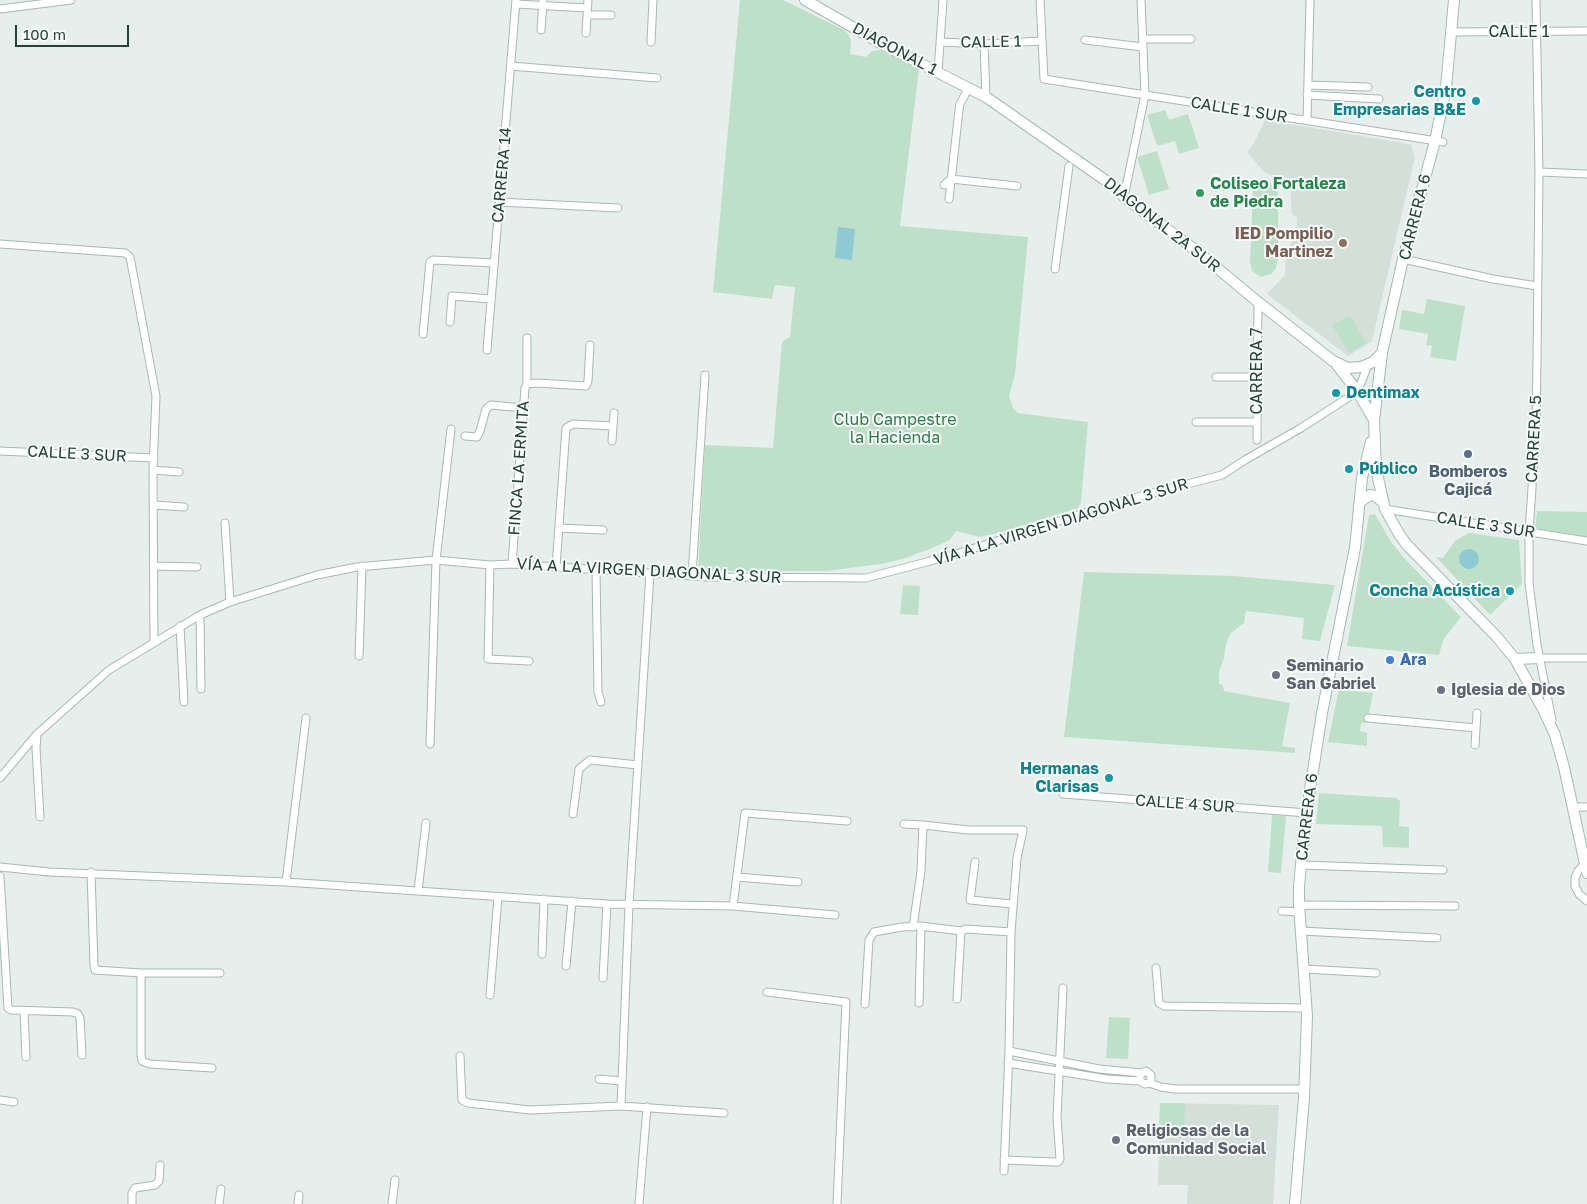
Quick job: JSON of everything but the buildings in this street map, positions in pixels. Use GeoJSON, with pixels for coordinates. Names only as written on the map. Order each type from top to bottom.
{"type":"FeatureCollection","features":[{"type":"Feature","properties":{"kind":"main road","name":"DIAGONAL 1"},"geometry":{"type":"LineString","coordinates":[[805,0],[884,45],[986,96]]}},
{"type":"Feature","properties":{"kind":"main road","name":"CARRERA 6"},"geometry":{"type":"LineString","coordinates":[[1454,0],[1439,142],[1404,260],[1382,353],[1374,420],[1376,469],[1384,506],[1391,522],[1407,545],[1496,636],[1514,659],[1534,692],[1555,736]]}},
{"type":"Feature","properties":{"kind":"main road","name":"DIAGONAL 2A SUR"},"geometry":{"type":"LineString","coordinates":[[986,96],[1115,187],[1124,197],[1198,252],[1332,361]]}},
{"type":"Feature","properties":{"kind":"main road"},"geometry":{"type":"LineString","coordinates":[[1332,361],[1348,368],[1355,368],[1368,365],[1382,353]]}},
{"type":"Feature","properties":{"kind":"main road"},"geometry":{"type":"LineString","coordinates":[[1332,361],[1357,391],[1374,420]]}},
{"type":"Feature","properties":{"kind":"main road","name":"CARRERA 6"},"geometry":{"type":"LineString","coordinates":[[1295,1204],[1304,1089],[1307,1008],[1299,909],[1301,865],[1322,713],[1355,548],[1363,470],[1374,434]]}},
{"type":"Feature","properties":{"kind":"main road"},"geometry":{"type":"LineString","coordinates":[[1360,505],[1362,501],[1370,496],[1379,498],[1384,506]]}},
{"type":"Feature","properties":{"kind":"main road"},"geometry":{"type":"LineString","coordinates":[[1514,659],[1539,658]]}},
{"type":"Feature","properties":{"kind":"main road","name":"CARRERA 5"},"geometry":{"type":"LineString","coordinates":[[1555,736],[1586,868]]}},
{"type":"Feature","properties":{"kind":"street"},"geometry":{"type":"LineString","coordinates":[[0,9],[15,4],[71,0]]}},
{"type":"Feature","properties":{"kind":"street"},"geometry":{"type":"LineString","coordinates":[[586,33],[588,0]]}},
{"type":"Feature","properties":{"kind":"street"},"geometry":{"type":"LineString","coordinates":[[651,42],[653,0]]}},
{"type":"Feature","properties":{"kind":"street"},"geometry":{"type":"LineString","coordinates":[[938,72],[943,0]]}},
{"type":"Feature","properties":{"kind":"street"},"geometry":{"type":"LineString","coordinates":[[1040,0],[1042,41]]}},
{"type":"Feature","properties":{"kind":"street"},"geometry":{"type":"LineString","coordinates":[[1124,197],[1145,95],[1141,0]]}},
{"type":"Feature","properties":{"kind":"street"},"geometry":{"type":"LineString","coordinates":[[1307,120],[1310,0]]}},
{"type":"Feature","properties":{"kind":"street","name":"CARRERA 5"},"geometry":{"type":"LineString","coordinates":[[1536,0],[1539,172],[1536,429],[1529,532],[1529,583],[1539,658],[1555,736]]}},
{"type":"Feature","properties":{"kind":"street"},"geometry":{"type":"LineString","coordinates":[[516,2],[543,2],[587,12],[611,15]]}},
{"type":"Feature","properties":{"kind":"street","name":"CARRERA 14"},"geometry":{"type":"LineString","coordinates":[[487,350],[516,2]]}},
{"type":"Feature","properties":{"kind":"street"},"geometry":{"type":"LineString","coordinates":[[541,30],[543,2]]}},
{"type":"Feature","properties":{"kind":"street","name":"CALLE 1"},"geometry":{"type":"LineString","coordinates":[[1452,32],[1587,31]]}},
{"type":"Feature","properties":{"kind":"street"},"geometry":{"type":"LineString","coordinates":[[1085,40],[1143,43],[1191,40]]}},
{"type":"Feature","properties":{"kind":"street","name":"CALLE 1"},"geometry":{"type":"LineString","coordinates":[[941,42],[984,44],[1042,41]]}},
{"type":"Feature","properties":{"kind":"street","name":"CALLE 1 SUR"},"geometry":{"type":"LineString","coordinates":[[1042,41],[1044,79],[1439,142]]}},
{"type":"Feature","properties":{"kind":"street"},"geometry":{"type":"LineString","coordinates":[[984,44],[986,96]]}},
{"type":"Feature","properties":{"kind":"street"},"geometry":{"type":"LineString","coordinates":[[511,66],[657,78]]}},
{"type":"Feature","properties":{"kind":"street"},"geometry":{"type":"LineString","coordinates":[[1308,85],[1368,86]]}},
{"type":"Feature","properties":{"kind":"street"},"geometry":{"type":"LineString","coordinates":[[949,199],[960,104],[969,87]]}},
{"type":"Feature","properties":{"kind":"street"},"geometry":{"type":"LineString","coordinates":[[1307,95],[1379,99]]}},
{"type":"Feature","properties":{"kind":"street"},"geometry":{"type":"LineString","coordinates":[[1055,269],[1069,166]]}},
{"type":"Feature","properties":{"kind":"street"},"geometry":{"type":"LineString","coordinates":[[1539,172],[1587,174]]}},
{"type":"Feature","properties":{"kind":"street"},"geometry":{"type":"LineString","coordinates":[[944,184],[951,179],[1017,186]]}},
{"type":"Feature","properties":{"kind":"street"},"geometry":{"type":"LineString","coordinates":[[499,202],[618,208]]}},
{"type":"Feature","properties":{"kind":"street"},"geometry":{"type":"LineString","coordinates":[[0,244],[125,253],[130,258],[156,391],[153,470],[154,642]]}},
{"type":"Feature","properties":{"kind":"street"},"geometry":{"type":"LineString","coordinates":[[423,334],[430,262],[433,260],[494,262]]}},
{"type":"Feature","properties":{"kind":"street"},"geometry":{"type":"LineString","coordinates":[[1404,260],[1493,279],[1537,286]]}},
{"type":"Feature","properties":{"kind":"street"},"geometry":{"type":"LineString","coordinates":[[450,322],[452,296],[491,299]]}},
{"type":"Feature","properties":{"kind":"street","name":"CARRERA 7"},"geometry":{"type":"LineString","coordinates":[[1257,440],[1258,302]]}},
{"type":"Feature","properties":{"kind":"street"},"geometry":{"type":"LineString","coordinates":[[527,384],[528,338]]}},
{"type":"Feature","properties":{"kind":"street","name":"FINCA LA ERMITA"},"geometry":{"type":"LineString","coordinates":[[512,564],[525,388],[527,384],[536,383],[586,386],[588,381],[590,345]]}},
{"type":"Feature","properties":{"kind":"street"},"geometry":{"type":"LineString","coordinates":[[1357,391],[1365,376],[1368,365]]}},
{"type":"Feature","properties":{"kind":"street"},"geometry":{"type":"LineString","coordinates":[[692,575],[705,375]]}},
{"type":"Feature","properties":{"kind":"street"},"geometry":{"type":"LineString","coordinates":[[1216,377],[1258,377]]}},
{"type":"Feature","properties":{"kind":"street","name":"VÍA A LA VIRGEN DIAGONAL 3 SUR"},"geometry":{"type":"LineString","coordinates":[[0,778],[37,734],[109,670],[200,615],[230,602],[317,575],[362,566],[436,560],[490,565],[512,564],[692,575],[866,578],[953,556],[1118,502],[1222,475],[1301,428],[1357,391]]}},
{"type":"Feature","properties":{"kind":"street"},"geometry":{"type":"LineString","coordinates":[[465,436],[477,437],[486,410],[491,405],[523,408]]}},
{"type":"Feature","properties":{"kind":"street"},"geometry":{"type":"LineString","coordinates":[[612,441],[614,413]]}},
{"type":"Feature","properties":{"kind":"street"},"geometry":{"type":"LineString","coordinates":[[1196,422],[1257,422]]}},
{"type":"Feature","properties":{"kind":"street"},"geometry":{"type":"LineString","coordinates":[[556,567],[566,428],[572,424],[613,426]]}},
{"type":"Feature","properties":{"kind":"street"},"geometry":{"type":"LineString","coordinates":[[430,744],[436,560],[451,429]]}},
{"type":"Feature","properties":{"kind":"street","name":"CALLE 3 SUR"},"geometry":{"type":"LineString","coordinates":[[0,451],[154,458]]}},
{"type":"Feature","properties":{"kind":"street"},"geometry":{"type":"LineString","coordinates":[[153,470],[179,472]]}},
{"type":"Feature","properties":{"kind":"street"},"geometry":{"type":"LineString","coordinates":[[154,505],[184,508]]}},
{"type":"Feature","properties":{"kind":"street","name":"CALLE 3 SUR"},"geometry":{"type":"LineString","coordinates":[[1384,506],[1587,542]]}},
{"type":"Feature","properties":{"kind":"street"},"geometry":{"type":"LineString","coordinates":[[225,523],[230,602]]}},
{"type":"Feature","properties":{"kind":"street"},"geometry":{"type":"LineString","coordinates":[[559,528],[603,530]]}},
{"type":"Feature","properties":{"kind":"street"},"geometry":{"type":"LineString","coordinates":[[490,565],[488,659],[528,661]]}},
{"type":"Feature","properties":{"kind":"street"},"geometry":{"type":"LineString","coordinates":[[154,566],[197,567]]}},
{"type":"Feature","properties":{"kind":"street"},"geometry":{"type":"LineString","coordinates":[[359,656],[362,566]]}},
{"type":"Feature","properties":{"kind":"street"},"geometry":{"type":"LineString","coordinates":[[596,570],[598,692],[601,702]]}},
{"type":"Feature","properties":{"kind":"street"},"geometry":{"type":"LineString","coordinates":[[621,1106],[629,905],[650,573]]}},
{"type":"Feature","properties":{"kind":"street"},"geometry":{"type":"LineString","coordinates":[[200,615],[201,689]]}},
{"type":"Feature","properties":{"kind":"street"},"geometry":{"type":"LineString","coordinates":[[180,626],[184,702]]}},
{"type":"Feature","properties":{"kind":"street"},"geometry":{"type":"LineString","coordinates":[[1539,658],[1587,658]]}},
{"type":"Feature","properties":{"kind":"street"},"geometry":{"type":"LineString","coordinates":[[1475,745],[1477,713]]}},
{"type":"Feature","properties":{"kind":"street"},"geometry":{"type":"LineString","coordinates":[[286,882],[306,718]]}},
{"type":"Feature","properties":{"kind":"street"},"geometry":{"type":"LineString","coordinates":[[1368,718],[1476,728]]}},
{"type":"Feature","properties":{"kind":"street"},"geometry":{"type":"LineString","coordinates":[[37,734],[36,748],[40,817]]}},
{"type":"Feature","properties":{"kind":"street"},"geometry":{"type":"LineString","coordinates":[[572,814],[579,769],[590,760],[638,766]]}},
{"type":"Feature","properties":{"kind":"street","name":"CALLE 4 SUR"},"geometry":{"type":"LineString","coordinates":[[1063,794],[1307,813]]}},
{"type":"Feature","properties":{"kind":"street"},"geometry":{"type":"LineString","coordinates":[[1573,807],[1587,807]]}},
{"type":"Feature","properties":{"kind":"street"},"geometry":{"type":"LineString","coordinates":[[733,906],[745,814],[847,821]]}},
{"type":"Feature","properties":{"kind":"street"},"geometry":{"type":"LineString","coordinates":[[418,891],[426,823]]}},
{"type":"Feature","properties":{"kind":"street"},"geometry":{"type":"LineString","coordinates":[[904,824],[968,830],[1023,830],[1017,858],[1012,904],[1004,1171]]}},
{"type":"Feature","properties":{"kind":"street"},"geometry":{"type":"LineString","coordinates":[[919,1003],[918,927],[923,825]]}},
{"type":"Feature","properties":{"kind":"street"},"geometry":{"type":"LineString","coordinates":[[975,862],[970,900],[1012,904]]}},
{"type":"Feature","properties":{"kind":"street"},"geometry":{"type":"LineString","coordinates":[[1301,865],[1443,870]]}},
{"type":"Feature","properties":{"kind":"street"},"geometry":{"type":"LineString","coordinates":[[0,867],[49,872],[91,872],[286,882],[606,904],[733,906],[835,915]]}},
{"type":"Feature","properties":{"kind":"street"},"geometry":{"type":"LineString","coordinates":[[1586,868],[1578,871],[1575,878],[1579,894],[1587,900]]}},
{"type":"Feature","properties":{"kind":"street"},"geometry":{"type":"LineString","coordinates":[[91,872],[95,970],[141,973],[220,973]]}},
{"type":"Feature","properties":{"kind":"street"},"geometry":{"type":"LineString","coordinates":[[0,876],[6,1002],[8,1008],[11,1010],[73,1012],[78,1014],[80,1018],[82,1055]]}},
{"type":"Feature","properties":{"kind":"street"},"geometry":{"type":"LineString","coordinates":[[737,877],[798,882]]}},
{"type":"Feature","properties":{"kind":"street"},"geometry":{"type":"LineString","coordinates":[[490,995],[498,897]]}},
{"type":"Feature","properties":{"kind":"street"},"geometry":{"type":"LineString","coordinates":[[542,954],[544,899]]}},
{"type":"Feature","properties":{"kind":"street"},"geometry":{"type":"LineString","coordinates":[[566,966],[572,901]]}},
{"type":"Feature","properties":{"kind":"street"},"geometry":{"type":"LineString","coordinates":[[603,978],[606,904]]}},
{"type":"Feature","properties":{"kind":"street"},"geometry":{"type":"LineString","coordinates":[[1282,912],[1299,909],[1455,906]]}},
{"type":"Feature","properties":{"kind":"street"},"geometry":{"type":"LineString","coordinates":[[865,1004],[869,940],[874,932],[918,927],[961,931],[966,929],[1011,932]]}},
{"type":"Feature","properties":{"kind":"street"},"geometry":{"type":"LineString","coordinates":[[957,1000],[961,931]]}},
{"type":"Feature","properties":{"kind":"street"},"geometry":{"type":"LineString","coordinates":[[1301,931],[1437,938]]}},
{"type":"Feature","properties":{"kind":"street"},"geometry":{"type":"LineString","coordinates":[[1156,968],[1159,1003],[1164,1006],[1307,1008]]}},
{"type":"Feature","properties":{"kind":"street"},"geometry":{"type":"LineString","coordinates":[[1304,969],[1376,974]]}},
{"type":"Feature","properties":{"kind":"street"},"geometry":{"type":"LineString","coordinates":[[141,973],[140,1055],[142,1061],[150,1064],[212,1068]]}},
{"type":"Feature","properties":{"kind":"street"},"geometry":{"type":"LineString","coordinates":[[1004,1160],[1058,1162],[1060,1159],[1057,1118],[1063,988]]}},
{"type":"Feature","properties":{"kind":"street"},"geometry":{"type":"LineString","coordinates":[[767,992],[846,1002],[837,1204]]}},
{"type":"Feature","properties":{"kind":"street"},"geometry":{"type":"LineString","coordinates":[[24,1011],[26,1057]]}},
{"type":"Feature","properties":{"kind":"street"},"geometry":{"type":"LineString","coordinates":[[1009,1051],[1081,1066],[1142,1073],[1146,1071],[1151,1075],[1150,1083]]}},
{"type":"Feature","properties":{"kind":"street"},"geometry":{"type":"LineString","coordinates":[[1020,1066],[1021,1054]]}},
{"type":"Feature","properties":{"kind":"street"},"geometry":{"type":"LineString","coordinates":[[460,1056],[462,1100],[468,1104],[530,1110],[621,1106],[724,1113]]}},
{"type":"Feature","properties":{"kind":"street"},"geometry":{"type":"LineString","coordinates":[[1008,1063],[1080,1075],[1140,1081],[1145,1084],[1150,1083],[1175,1089],[1304,1089]]}},
{"type":"Feature","properties":{"kind":"street"},"geometry":{"type":"LineString","coordinates":[[1080,1075],[1081,1066]]}},
{"type":"Feature","properties":{"kind":"street"},"geometry":{"type":"LineString","coordinates":[[1120,1080],[1121,1071]]}},
{"type":"Feature","properties":{"kind":"street"},"geometry":{"type":"LineString","coordinates":[[1140,1081],[1142,1073]]}},
{"type":"Feature","properties":{"kind":"street"},"geometry":{"type":"LineString","coordinates":[[599,1079],[622,1080]]}},
{"type":"Feature","properties":{"kind":"street"},"geometry":{"type":"LineString","coordinates":[[0,1100],[14,1102]]}},
{"type":"Feature","properties":{"kind":"street"},"geometry":{"type":"LineString","coordinates":[[640,1204],[647,1107]]}},
{"type":"Feature","properties":{"kind":"street"},"geometry":{"type":"LineString","coordinates":[[132,1204],[132,1193],[135,1188],[156,1185],[159,1181],[160,1165]]}},
{"type":"Feature","properties":{"kind":"street"},"geometry":{"type":"LineString","coordinates":[[392,1204],[395,1180]]}},
{"type":"Feature","properties":{"kind":"street"},"geometry":{"type":"LineString","coordinates":[[220,1204],[221,1190]]}},
{"type":"Feature","properties":{"kind":"street"},"geometry":{"type":"LineString","coordinates":[[298,1204],[299,1195]]}},
{"type":"Feature","properties":{"kind":"shaded area","name":"IED Pompilio Martinez"},"geometry":{"type":"Polygon","coordinates":[[[1265,120],[1411,145],[1415,157],[1372,341],[1348,356],[1267,294],[1285,275],[1286,250],[1296,236],[1297,218],[1292,214],[1290,186],[1264,172],[1247,152],[1254,143],[1265,120]]]}},
{"type":"Feature","properties":{"kind":"shaded area"},"geometry":{"type":"Polygon","coordinates":[[[1160,1103],[1279,1105],[1273,1204],[1187,1204],[1188,1185],[1158,1185],[1160,1103]]]}},
{"type":"Feature","properties":{"kind":"green space","name":"Club Campestre la Hacienda"},"geometry":{"type":"Polygon","coordinates":[[[740,0],[783,0],[844,30],[851,41],[850,54],[866,57],[872,51],[880,50],[919,69],[900,226],[1028,237],[1015,375],[1009,396],[1013,408],[1018,413],[1088,422],[1081,502],[1078,508],[980,537],[956,531],[950,540],[932,548],[906,558],[881,564],[827,571],[698,571],[705,445],[773,448],[782,342],[790,337],[795,287],[775,285],[772,299],[713,292],[740,0]]]}},
{"type":"Feature","properties":{"kind":"green space"},"geometry":{"type":"Polygon","coordinates":[[[1165,110],[1169,120],[1188,114],[1199,148],[1179,154],[1175,141],[1157,146],[1147,115],[1165,110]]]}},
{"type":"Feature","properties":{"kind":"green space"},"geometry":{"type":"Polygon","coordinates":[[[1157,151],[1169,189],[1149,195],[1137,157],[1157,151]]]}},
{"type":"Feature","properties":{"kind":"green space"},"geometry":{"type":"Polygon","coordinates":[[[1262,182],[1272,184],[1278,193],[1278,260],[1276,268],[1271,274],[1261,277],[1252,271],[1250,261],[1253,191],[1262,182]]]}},
{"type":"Feature","properties":{"kind":"green space"},"geometry":{"type":"Polygon","coordinates":[[[1427,299],[1465,306],[1456,361],[1430,357],[1432,346],[1426,345],[1428,334],[1399,329],[1402,310],[1424,314],[1427,299]]]}},
{"type":"Feature","properties":{"kind":"green space"},"geometry":{"type":"Polygon","coordinates":[[[1350,315],[1366,343],[1349,353],[1332,325],[1350,315]]]}},
{"type":"Feature","properties":{"kind":"green space"},"geometry":{"type":"Polygon","coordinates":[[[1537,511],[1587,512],[1587,537],[1535,528],[1537,511]]]}},
{"type":"Feature","properties":{"kind":"green space"},"geometry":{"type":"Polygon","coordinates":[[[1375,514],[1391,542],[1404,558],[1461,617],[1443,640],[1439,655],[1347,646],[1369,515],[1375,514]]]}},
{"type":"Feature","properties":{"kind":"green space"},"geometry":{"type":"Polygon","coordinates":[[[1469,533],[1519,540],[1522,584],[1490,615],[1436,557],[1443,558],[1455,541],[1469,533]]]}},
{"type":"Feature","properties":{"kind":"green space"},"geometry":{"type":"Polygon","coordinates":[[[1084,572],[1234,576],[1335,585],[1320,641],[1302,639],[1304,618],[1246,611],[1244,623],[1231,633],[1226,644],[1219,672],[1219,683],[1223,686],[1224,691],[1290,703],[1282,746],[1295,748],[1295,753],[1064,737],[1084,572]]]}},
{"type":"Feature","properties":{"kind":"green space"},"geometry":{"type":"Polygon","coordinates":[[[903,585],[920,586],[918,615],[900,614],[903,585]]]}},
{"type":"Feature","properties":{"kind":"green space"},"geometry":{"type":"Polygon","coordinates":[[[1339,689],[1373,693],[1367,723],[1361,723],[1360,731],[1367,733],[1367,746],[1328,742],[1339,689]]]}},
{"type":"Feature","properties":{"kind":"green space"},"geometry":{"type":"Polygon","coordinates":[[[1319,793],[1396,798],[1400,801],[1399,826],[1409,827],[1409,848],[1383,847],[1382,826],[1316,824],[1319,793]]]}},
{"type":"Feature","properties":{"kind":"green space"},"geometry":{"type":"Polygon","coordinates":[[[1272,815],[1286,816],[1281,873],[1268,872],[1272,815]]]}},
{"type":"Feature","properties":{"kind":"green space"},"geometry":{"type":"Polygon","coordinates":[[[1109,1017],[1130,1018],[1128,1059],[1106,1058],[1109,1017]]]}},
{"type":"Feature","properties":{"kind":"green space"},"geometry":{"type":"Polygon","coordinates":[[[1160,1103],[1185,1103],[1184,1138],[1159,1138],[1160,1103]]]}},
{"type":"Feature","properties":{"kind":"water"},"geometry":{"type":"Polygon","coordinates":[[[838,227],[855,229],[852,260],[835,258],[838,227]]]}},
{"type":"Feature","properties":{"kind":"water"},"geometry":{"type":"Polygon","coordinates":[[[1469,549],[1476,552],[1479,559],[1476,566],[1469,569],[1462,566],[1459,559],[1462,552],[1469,549]]]}},
{"type":"Feature","properties":{"kind":"place","name":"Centro Empresarias B&E"},"geometry":{"type":"Point","coordinates":[1476,101]}},
{"type":"Feature","properties":{"kind":"place","name":"Coliseo Fortaleza de Piedra"},"geometry":{"type":"Point","coordinates":[1200,193]}},
{"type":"Feature","properties":{"kind":"place","name":"IED Pompilio Martinez"},"geometry":{"type":"Point","coordinates":[1343,243]}},
{"type":"Feature","properties":{"kind":"place","name":"Dentimax"},"geometry":{"type":"Point","coordinates":[1336,393]}},
{"type":"Feature","properties":{"kind":"place","name":"Bomberos Cajicá"},"geometry":{"type":"Point","coordinates":[1468,454]}},
{"type":"Feature","properties":{"kind":"place","name":"Público"},"geometry":{"type":"Point","coordinates":[1349,469]}},
{"type":"Feature","properties":{"kind":"place","name":"Concha Acústica"},"geometry":{"type":"Point","coordinates":[1510,591]}},
{"type":"Feature","properties":{"kind":"place","name":"Ara"},"geometry":{"type":"Point","coordinates":[1390,660]}},
{"type":"Feature","properties":{"kind":"place","name":"Seminario San Gabriel"},"geometry":{"type":"Point","coordinates":[1276,675]}},
{"type":"Feature","properties":{"kind":"place","name":"Iglesia de Dios"},"geometry":{"type":"Point","coordinates":[1441,690]}},
{"type":"Feature","properties":{"kind":"place","name":"Hermanas Clarisas"},"geometry":{"type":"Point","coordinates":[1109,778]}},
{"type":"Feature","properties":{"kind":"place","name":"Religiosas de la Comunidad Social"},"geometry":{"type":"Point","coordinates":[1116,1140]}}]}
